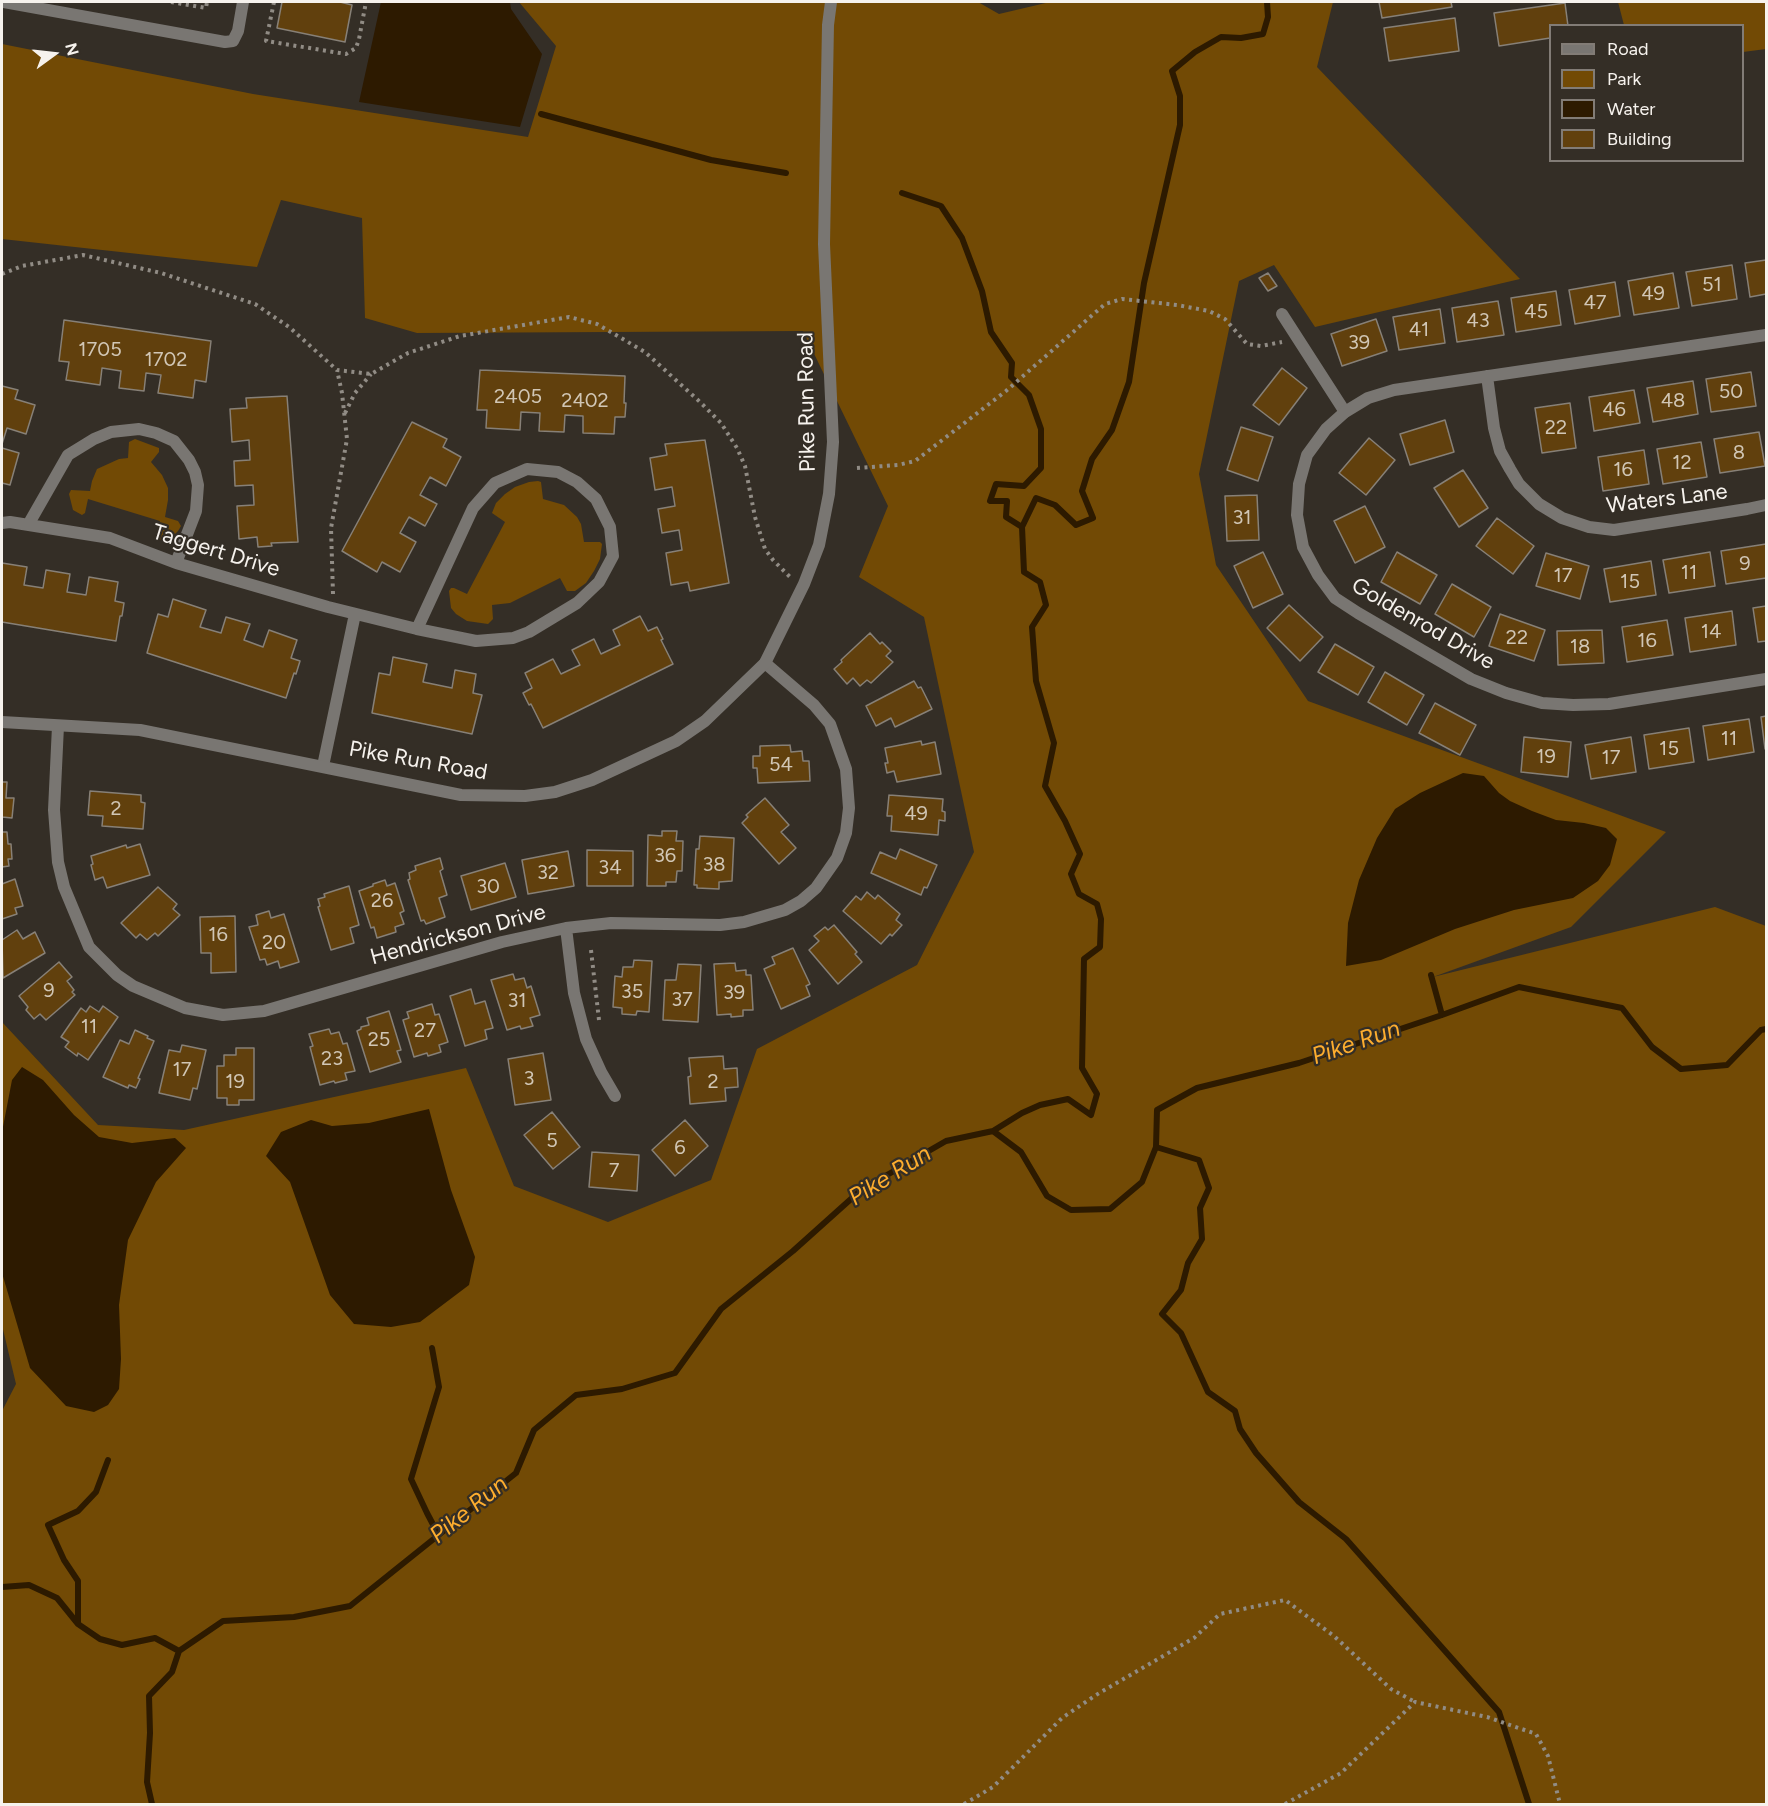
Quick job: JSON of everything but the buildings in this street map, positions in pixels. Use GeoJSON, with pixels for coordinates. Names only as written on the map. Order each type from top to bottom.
{"type":"FeatureCollection","features":[{"type":"Feature","properties":{"kind":"street"},"geometry":{"type":"LineString","coordinates":[[4,2],[24,3],[225,42],[233,40],[238,31],[243,2]]}},
{"type":"Feature","properties":{"kind":"street","name":"Pike Run Road"},"geometry":{"type":"LineString","coordinates":[[2,722],[140,730],[461,795],[525,796],[555,792],[592,780],[676,741],[705,721],[765,663],[804,584],[819,545],[829,494],[833,442],[824,244],[828,25],[831,2]]}},
{"type":"Feature","properties":{"kind":"street"},"geometry":{"type":"LineString","coordinates":[[1281,314],[1345,412]]}},
{"type":"Feature","properties":{"kind":"street","name":"Goldenrod Drive"},"geometry":{"type":"LineString","coordinates":[[1767,335],[1394,390],[1368,398],[1345,412],[1326,429],[1307,455],[1299,484],[1297,515],[1303,547],[1318,575],[1335,598],[1471,679],[1506,693],[1542,703],[1609,704],[1767,679]]}},
{"type":"Feature","properties":{"kind":"street","name":"Waters Lane"},"geometry":{"type":"LineString","coordinates":[[1487,376],[1494,428],[1500,451],[1520,484],[1539,504],[1562,518],[1589,527],[1614,530],[1767,505]]}},
{"type":"Feature","properties":{"kind":"street"},"geometry":{"type":"LineString","coordinates":[[28,525],[68,455],[94,439],[111,432],[139,429],[156,433],[174,441],[189,460],[198,485],[195,511],[176,563]]}},
{"type":"Feature","properties":{"kind":"street","name":"Taggert Drive"},"geometry":{"type":"LineString","coordinates":[[2,523],[110,538],[176,563],[355,614],[417,629],[476,641],[513,638],[529,632],[577,603],[599,582],[613,556],[610,528],[596,500],[577,482],[558,472],[526,469],[495,483],[473,508],[417,629]]}},
{"type":"Feature","properties":{"kind":"street"},"geometry":{"type":"LineString","coordinates":[[323,766],[355,614]]}},
{"type":"Feature","properties":{"kind":"street","name":"Hendrickson Drive"},"geometry":{"type":"LineString","coordinates":[[58,726],[54,810],[58,862],[64,887],[90,947],[117,975],[133,986],[185,1008],[223,1015],[264,1011],[502,942],[566,928],[611,924],[720,925],[744,922],[785,910],[801,901],[816,888],[837,858],[846,833],[849,808],[846,769],[830,724],[814,705],[765,663]]}},
{"type":"Feature","properties":{"kind":"street"},"geometry":{"type":"LineString","coordinates":[[566,928],[574,993],[586,1039],[615,1096]]}},
{"type":"Feature","properties":{"kind":"path"},"geometry":{"type":"LineString","coordinates":[[171,2],[206,9],[207,2]]}},
{"type":"Feature","properties":{"kind":"path"},"geometry":{"type":"LineString","coordinates":[[274,2],[266,41],[346,54],[356,48],[366,2]]}},
{"type":"Feature","properties":{"kind":"path"},"geometry":{"type":"LineString","coordinates":[[2,274],[22,266],[83,255],[161,273],[255,304],[289,327],[324,356],[337,370],[347,439],[332,528],[333,595]]}},
{"type":"Feature","properties":{"kind":"path"},"geometry":{"type":"LineString","coordinates":[[857,468],[898,465],[915,461],[1006,391],[1105,304],[1122,299],[1209,311],[1225,319],[1247,344],[1261,346],[1297,338]]}},
{"type":"Feature","properties":{"kind":"path"},"geometry":{"type":"LineString","coordinates":[[344,414],[355,393],[371,375],[408,353],[460,336],[569,318],[597,324],[645,352],[721,423],[745,466],[755,517],[765,549],[791,578]]}},
{"type":"Feature","properties":{"kind":"path"},"geometry":{"type":"LineString","coordinates":[[337,370],[371,375]]}},
{"type":"Feature","properties":{"kind":"path"},"geometry":{"type":"LineString","coordinates":[[591,950],[599,1020]]}},
{"type":"Feature","properties":{"kind":"path"},"geometry":{"type":"LineString","coordinates":[[964,1804],[993,1787],[1062,1718],[1096,1695],[1194,1638],[1220,1614],[1285,1600],[1334,1636],[1391,1689],[1415,1702],[1487,1717],[1536,1734],[1548,1756],[1560,1804]]}},
{"type":"Feature","properties":{"kind":"path"},"geometry":{"type":"LineString","coordinates":[[1285,1804],[1341,1773],[1415,1702]]}},
{"type":"Feature","properties":{"kind":"green space"},"geometry":{"type":"Polygon","coordinates":[[[519,2],[978,2],[999,14],[1050,2],[1333,2],[1317,67],[1520,279],[1315,327],[1274,265],[1239,281],[1199,474],[1216,565],[1308,701],[1666,832],[1571,927],[1433,977],[1715,907],[1766,926],[1766,1804],[2,1804],[2,1411],[16,1384],[2,1325],[2,1022],[98,1125],[184,1130],[466,1068],[514,1186],[608,1222],[711,1180],[757,1049],[917,965],[974,852],[924,617],[859,577],[888,506],[803,331],[417,333],[365,318],[362,218],[281,200],[257,267],[2,239],[2,44],[253,94],[528,137],[556,46],[519,2]]]}},
{"type":"Feature","properties":{"kind":"green space"},"geometry":{"type":"Polygon","coordinates":[[[1618,2],[1766,2],[1766,49],[1744,52],[1744,24],[1624,24],[1618,2]]]}},
{"type":"Feature","properties":{"kind":"green space"},"geometry":{"type":"Polygon","coordinates":[[[135,439],[159,448],[159,452],[151,462],[162,475],[168,488],[165,517],[178,521],[181,526],[171,538],[158,540],[156,536],[160,521],[88,499],[85,513],[82,515],[73,510],[69,494],[71,490],[90,491],[97,469],[119,459],[128,458],[129,442],[135,439]]]}},
{"type":"Feature","properties":{"kind":"green space"},"geometry":{"type":"Polygon","coordinates":[[[541,482],[543,499],[564,505],[577,517],[581,524],[584,542],[602,544],[600,559],[594,571],[586,583],[575,591],[567,591],[560,578],[510,603],[492,605],[493,619],[488,624],[467,621],[451,608],[449,591],[454,588],[467,594],[505,522],[492,513],[496,503],[515,487],[541,482]]]}},
{"type":"Feature","properties":{"kind":"water"},"geometry":{"type":"Polygon","coordinates":[[[381,2],[510,2],[511,9],[542,54],[520,127],[359,102],[381,2]]]}},
{"type":"Feature","properties":{"kind":"water"},"geometry":{"type":"Polygon","coordinates":[[[1463,773],[1484,776],[1499,793],[1532,811],[1556,820],[1606,828],[1617,839],[1610,865],[1598,881],[1573,898],[1514,910],[1455,929],[1381,960],[1346,966],[1348,923],[1359,880],[1377,838],[1395,809],[1420,793],[1463,773]]]}},
{"type":"Feature","properties":{"kind":"water"},"geometry":{"type":"Polygon","coordinates":[[[22,1067],[43,1080],[74,1115],[99,1137],[132,1143],[175,1138],[186,1148],[156,1182],[128,1240],[119,1305],[121,1359],[119,1389],[108,1405],[94,1412],[66,1406],[30,1368],[2,1273],[2,1132],[12,1080],[22,1067]]]}},
{"type":"Feature","properties":{"kind":"water"},"geometry":{"type":"Polygon","coordinates":[[[429,1109],[451,1190],[475,1257],[469,1285],[420,1322],[391,1327],[354,1324],[330,1295],[290,1182],[266,1156],[281,1132],[311,1120],[332,1126],[369,1123],[429,1109]]]}},
{"type":"Feature","properties":{"kind":"waterway"},"geometry":{"type":"LineString","coordinates":[[993,1131],[1040,1105],[1068,1099],[1091,1115],[1097,1094],[1082,1068],[1084,959],[1100,947],[1101,919],[1097,904],[1079,894],[1071,874],[1080,854],[1045,786],[1054,743],[1036,681],[1032,627],[1046,605],[1040,582],[1024,572],[1022,527],[1036,498],[1055,505],[1076,525],[1093,518],[1082,491],[1092,459],[1112,430],[1129,382],[1144,283],[1180,125],[1180,96],[1172,71],[1195,52],[1221,37],[1241,38],[1263,34],[1268,17],[1267,2]]}},
{"type":"Feature","properties":{"kind":"waterway"},"geometry":{"type":"LineString","coordinates":[[541,114],[711,160],[786,173]]}},
{"type":"Feature","properties":{"kind":"waterway"},"geometry":{"type":"LineString","coordinates":[[902,193],[941,206],[962,238],[982,291],[991,332],[1012,363],[1011,377],[1029,395],[1041,429],[1041,468],[1024,486],[996,484],[990,501],[1007,501],[1006,517],[1022,527]]}},
{"type":"Feature","properties":{"kind":"waterway"},"geometry":{"type":"LineString","coordinates":[[1431,975],[1442,1015]]}},
{"type":"Feature","properties":{"kind":"waterway","name":"Pike Run"},"geometry":{"type":"LineString","coordinates":[[152,1804],[147,1782],[150,1733],[149,1696],[172,1672],[179,1651],[223,1621],[294,1617],[350,1606],[516,1473],[534,1430],[576,1395],[622,1389],[675,1373],[721,1309],[793,1251],[861,1190],[946,1141],[993,1131],[1021,1152],[1047,1196],[1071,1210],[1110,1209],[1142,1182],[1156,1147],[1157,1110],[1197,1088],[1299,1063],[1519,987],[1622,1008],[1652,1047],[1681,1069],[1727,1065],[1761,1030],[1766,1029]]}},
{"type":"Feature","properties":{"kind":"waterway"},"geometry":{"type":"LineString","coordinates":[[1156,1147],[1199,1160],[1209,1188],[1200,1208],[1202,1239],[1188,1263],[1181,1290],[1162,1314],[1181,1333],[1208,1392],[1235,1411],[1240,1429],[1256,1453],[1299,1502],[1346,1539],[1499,1712],[1529,1804]]}},
{"type":"Feature","properties":{"kind":"waterway"},"geometry":{"type":"LineString","coordinates":[[432,1348],[439,1387],[411,1479],[438,1534]]}},
{"type":"Feature","properties":{"kind":"waterway"},"geometry":{"type":"LineString","coordinates":[[78,1623],[78,1581],[64,1560],[48,1525],[78,1511],[96,1492],[108,1460]]}},
{"type":"Feature","properties":{"kind":"waterway"},"geometry":{"type":"LineString","coordinates":[[2,1587],[29,1585],[57,1598],[78,1624],[100,1639],[122,1645],[155,1638],[179,1651]]}}]}
